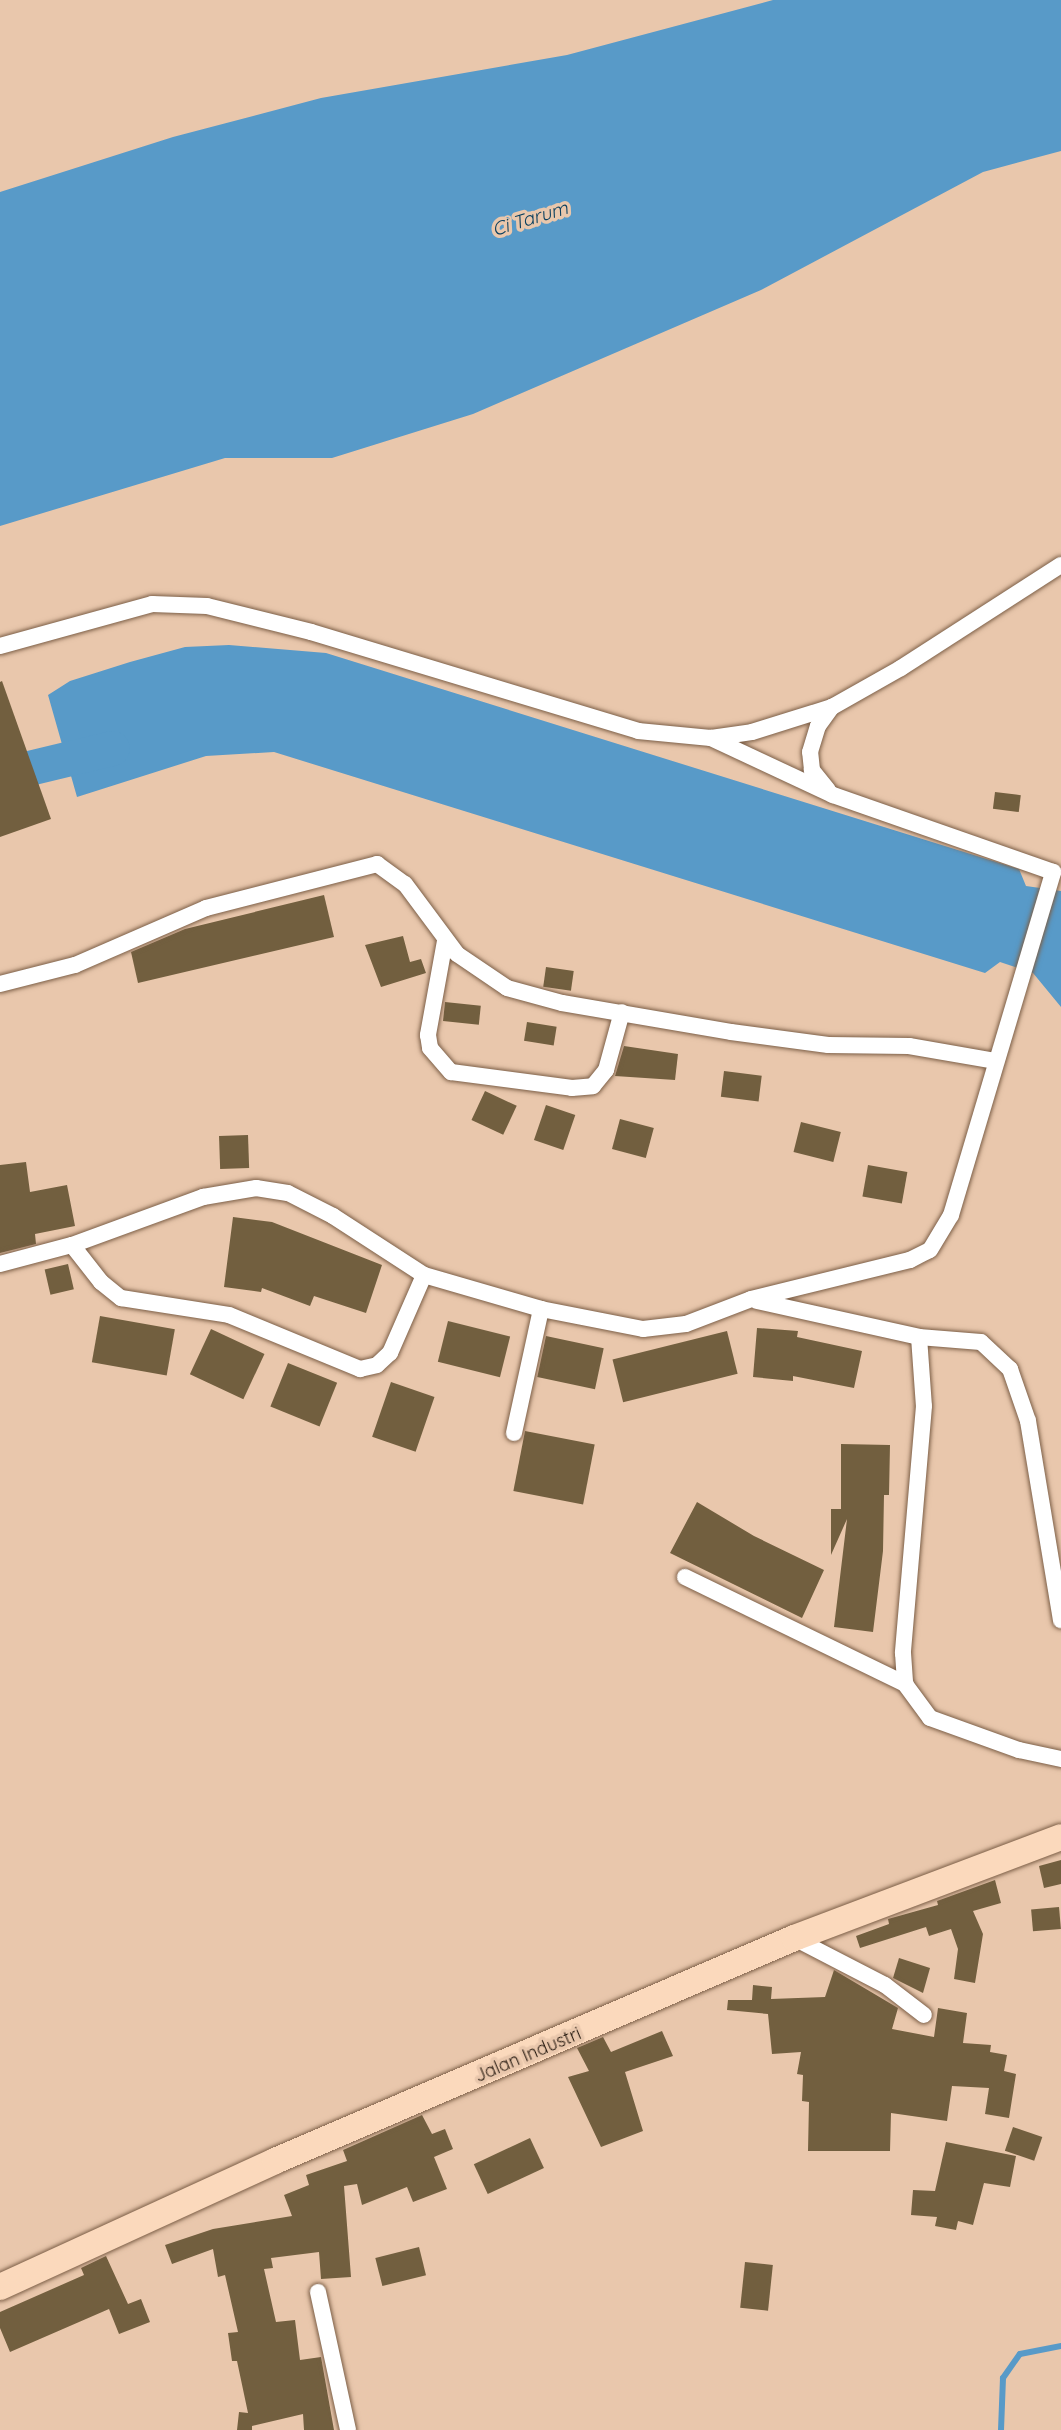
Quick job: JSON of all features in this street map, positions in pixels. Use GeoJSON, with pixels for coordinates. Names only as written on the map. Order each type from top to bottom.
{"type":"FeatureCollection","features":[{"type":"Feature","properties":{"kind":"main road","name":"Jalan Industri"},"geometry":{"type":"LineString","coordinates":[[0,2287],[275,2161],[794,1938],[1061,1837]]}},
{"type":"Feature","properties":{"kind":"street"},"geometry":{"type":"LineString","coordinates":[[0,646],[152,604],[207,607],[311,632],[638,731],[711,738],[752,732],[832,707],[1061,565]]}},
{"type":"Feature","properties":{"kind":"street"},"geometry":{"type":"LineString","coordinates":[[832,707],[818,726],[810,752],[812,770],[833,795]]}},
{"type":"Feature","properties":{"kind":"street"},"geometry":{"type":"LineString","coordinates":[[0,1264],[72,1245],[203,1196],[256,1188],[288,1193],[333,1216],[424,1275],[541,1309],[622,1327],[663,1328],[751,1299],[910,1260],[930,1250],[951,1215],[1053,872],[833,795],[711,738]]}},
{"type":"Feature","properties":{"kind":"street"},"geometry":{"type":"LineString","coordinates":[[0,984],[85,962],[206,908],[367,863],[385,866],[405,884],[445,941],[495,983],[562,1003],[813,1043],[909,1046],[995,1061]]}},
{"type":"Feature","properties":{"kind":"street"},"geometry":{"type":"LineString","coordinates":[[445,941],[428,1035],[430,1048],[450,1072],[572,1088],[593,1086],[606,1070],[622,1012]]}},
{"type":"Feature","properties":{"kind":"street"},"geometry":{"type":"LineString","coordinates":[[72,1245],[101,1282],[121,1298],[229,1315],[360,1369],[377,1365],[390,1353],[424,1275]]}},
{"type":"Feature","properties":{"kind":"street"},"geometry":{"type":"LineString","coordinates":[[751,1299],[919,1337],[981,1342],[1010,1369],[1028,1421],[1061,1620]]}},
{"type":"Feature","properties":{"kind":"street"},"geometry":{"type":"LineString","coordinates":[[514,1433],[541,1309]]}},
{"type":"Feature","properties":{"kind":"street"},"geometry":{"type":"LineString","coordinates":[[919,1337],[924,1406],[903,1653],[905,1684],[918,1708],[938,1723],[1061,1759]]}},
{"type":"Feature","properties":{"kind":"street"},"geometry":{"type":"LineString","coordinates":[[685,1577],[905,1684]]}},
{"type":"Feature","properties":{"kind":"street"},"geometry":{"type":"LineString","coordinates":[[794,1938],[886,1985],[924,2015]]}},
{"type":"Feature","properties":{"kind":"street"},"geometry":{"type":"LineString","coordinates":[[318,2292],[348,2430]]}},
{"type":"Feature","properties":{"kind":"water","name":"Ci Tarum"},"geometry":{"type":"Polygon","coordinates":[[[773,0],[1061,0],[1061,151],[983,172],[761,290],[473,414],[332,458],[225,458],[0,526],[0,192],[173,137],[321,98],[567,55],[773,0]]]}},
{"type":"Feature","properties":{"kind":"water"},"geometry":{"type":"Polygon","coordinates":[[[229,645],[326,653],[1019,869],[1026,886],[1061,891],[1061,1007],[1033,973],[1000,962],[985,973],[274,752],[206,756],[77,797],[48,695],[70,681],[130,662],[185,647],[229,645]]]}},
{"type":"Feature","properties":{"kind":"building"},"geometry":{"type":"Polygon","coordinates":[[[2,681],[51,819],[0,837],[0,682],[2,681]]]}},
{"type":"Feature","properties":{"kind":"building"},"geometry":{"type":"Polygon","coordinates":[[[995,792],[1021,795],[1019,812],[993,809],[995,792]]]}},
{"type":"Feature","properties":{"kind":"building"},"geometry":{"type":"Polygon","coordinates":[[[324,895],[334,937],[138,983],[131,952],[185,929],[324,895]]]}},
{"type":"Feature","properties":{"kind":"building"},"geometry":{"type":"Polygon","coordinates":[[[403,936],[410,962],[421,959],[426,973],[381,987],[365,945],[403,936]]]}},
{"type":"Feature","properties":{"kind":"building"},"geometry":{"type":"Polygon","coordinates":[[[546,967],[574,971],[571,991],[543,987],[546,967]]]}},
{"type":"Feature","properties":{"kind":"building"},"geometry":{"type":"Polygon","coordinates":[[[445,1002],[481,1006],[479,1025],[443,1021],[445,1002]]]}},
{"type":"Feature","properties":{"kind":"building"},"geometry":{"type":"Polygon","coordinates":[[[527,1022],[557,1027],[554,1045],[524,1041],[527,1022]]]}},
{"type":"Feature","properties":{"kind":"building"},"geometry":{"type":"Polygon","coordinates":[[[624,1046],[678,1054],[675,1080],[615,1076],[624,1046]]]}},
{"type":"Feature","properties":{"kind":"building"},"geometry":{"type":"Polygon","coordinates":[[[724,1071],[762,1076],[759,1101],[721,1097],[724,1071]]]}},
{"type":"Feature","properties":{"kind":"building"},"geometry":{"type":"Polygon","coordinates":[[[485,1091],[517,1106],[503,1135],[471,1120],[485,1091]]]}},
{"type":"Feature","properties":{"kind":"building"},"geometry":{"type":"Polygon","coordinates":[[[546,1105],[575,1115],[563,1150],[534,1140],[546,1105]]]}},
{"type":"Feature","properties":{"kind":"building"},"geometry":{"type":"Polygon","coordinates":[[[620,1119],[654,1128],[646,1158],[612,1149],[620,1119]]]}},
{"type":"Feature","properties":{"kind":"building"},"geometry":{"type":"Polygon","coordinates":[[[801,1122],[841,1132],[833,1162],[794,1152],[801,1122]]]}},
{"type":"Feature","properties":{"kind":"building"},"geometry":{"type":"Polygon","coordinates":[[[248,1135],[249,1168],[220,1169],[219,1136],[248,1135]]]}},
{"type":"Feature","properties":{"kind":"building"},"geometry":{"type":"Polygon","coordinates":[[[26,1162],[30,1192],[67,1185],[75,1226],[35,1234],[36,1244],[0,1253],[0,1165],[26,1162]]]}},
{"type":"Feature","properties":{"kind":"building"},"geometry":{"type":"Polygon","coordinates":[[[868,1165],[907,1172],[902,1203],[862,1197],[868,1165]]]}},
{"type":"Feature","properties":{"kind":"building"},"geometry":{"type":"Polygon","coordinates":[[[233,1217],[272,1222],[382,1265],[366,1313],[314,1296],[310,1306],[262,1288],[261,1292],[224,1287],[233,1217]]]}},
{"type":"Feature","properties":{"kind":"building"},"geometry":{"type":"Polygon","coordinates":[[[68,1264],[74,1289],[50,1295],[45,1269],[68,1264]]]}},
{"type":"Feature","properties":{"kind":"building"},"geometry":{"type":"Polygon","coordinates":[[[100,1316],[175,1329],[167,1375],[92,1362],[100,1316]]]}},
{"type":"Feature","properties":{"kind":"building"},"geometry":{"type":"Polygon","coordinates":[[[448,1321],[510,1336],[500,1377],[438,1362],[448,1321]]]}},
{"type":"Feature","properties":{"kind":"building"},"geometry":{"type":"Polygon","coordinates":[[[757,1328],[798,1331],[797,1337],[862,1351],[854,1388],[793,1376],[793,1381],[753,1377],[757,1328]]]}},
{"type":"Feature","properties":{"kind":"building"},"geometry":{"type":"Polygon","coordinates":[[[211,1329],[264,1354],[243,1399],[190,1374],[211,1329]]]}},
{"type":"Feature","properties":{"kind":"building"},"geometry":{"type":"Polygon","coordinates":[[[727,1331],[738,1374],[623,1402],[613,1360],[727,1331]]]}},
{"type":"Feature","properties":{"kind":"building"},"geometry":{"type":"Polygon","coordinates":[[[546,1336],[604,1348],[595,1389],[537,1377],[546,1336]]]}},
{"type":"Feature","properties":{"kind":"building"},"geometry":{"type":"Polygon","coordinates":[[[288,1363],[337,1383],[320,1426],[270,1407],[288,1363]]]}},
{"type":"Feature","properties":{"kind":"building"},"geometry":{"type":"Polygon","coordinates":[[[391,1382],[434,1397],[416,1452],[372,1437],[391,1382]]]}},
{"type":"Feature","properties":{"kind":"building"},"geometry":{"type":"Polygon","coordinates":[[[525,1431],[595,1445],[583,1504],[513,1491],[525,1431]]]}},
{"type":"Feature","properties":{"kind":"building"},"geometry":{"type":"Polygon","coordinates":[[[841,1444],[890,1445],[889,1495],[884,1495],[883,1551],[873,1632],[834,1627],[847,1519],[831,1555],[831,1509],[841,1509],[841,1444]]]}},
{"type":"Feature","properties":{"kind":"building"},"geometry":{"type":"Polygon","coordinates":[[[697,1502],[754,1536],[824,1570],[802,1618],[670,1553],[697,1502]]]}},
{"type":"Feature","properties":{"kind":"building"},"geometry":{"type":"Polygon","coordinates":[[[1061,1860],[1061,1884],[1044,1888],[1039,1866],[1061,1860]]]}},
{"type":"Feature","properties":{"kind":"building"},"geometry":{"type":"Polygon","coordinates":[[[995,1880],[1001,1903],[973,1911],[983,1934],[975,1983],[954,1979],[958,1949],[951,1929],[929,1936],[926,1927],[860,1948],[856,1936],[889,1924],[888,1919],[938,1905],[937,1901],[995,1880]]]}},
{"type":"Feature","properties":{"kind":"building"},"geometry":{"type":"Polygon","coordinates":[[[1059,1907],[1061,1929],[1033,1931],[1031,1909],[1059,1907]]]}},
{"type":"Feature","properties":{"kind":"building"},"geometry":{"type":"Polygon","coordinates":[[[899,1958],[930,1968],[923,1993],[893,1978],[899,1958]]]}},
{"type":"Feature","properties":{"kind":"building"},"geometry":{"type":"Polygon","coordinates":[[[834,1970],[898,2008],[892,2029],[934,2037],[938,2008],[967,2013],[963,2043],[991,2045],[990,2052],[1007,2055],[1004,2071],[1016,2074],[1009,2118],[985,2114],[989,2088],[952,2086],[947,2121],[891,2113],[890,2151],[808,2151],[809,2102],[802,2101],[803,2075],[797,2074],[801,2052],[772,2054],[768,2014],[727,2010],[728,2000],[752,2000],[753,1985],[772,1987],[771,1999],[825,1997],[834,1970]]]}},
{"type":"Feature","properties":{"kind":"building"},"geometry":{"type":"Polygon","coordinates":[[[662,2031],[673,2056],[625,2072],[643,2131],[601,2147],[568,2077],[589,2071],[577,2048],[603,2037],[611,2052],[662,2031]]]}},
{"type":"Feature","properties":{"kind":"building"},"geometry":{"type":"Polygon","coordinates":[[[422,2115],[432,2134],[445,2129],[453,2149],[434,2157],[447,2189],[413,2202],[407,2187],[362,2205],[357,2184],[344,2186],[351,2277],[321,2279],[319,2252],[271,2258],[273,2268],[264,2269],[276,2322],[295,2320],[300,2360],[321,2357],[334,2430],[304,2430],[303,2414],[252,2426],[252,2430],[237,2430],[239,2412],[248,2413],[237,2361],[232,2361],[228,2333],[238,2332],[225,2275],[218,2277],[213,2249],[172,2264],[165,2245],[213,2229],[292,2216],[284,2195],[309,2185],[306,2175],[347,2161],[343,2150],[422,2115]]]}},
{"type":"Feature","properties":{"kind":"building"},"geometry":{"type":"Polygon","coordinates":[[[1013,2127],[1042,2137],[1034,2161],[1005,2151],[1013,2127]]]}},
{"type":"Feature","properties":{"kind":"building"},"geometry":{"type":"Polygon","coordinates":[[[530,2138],[544,2168],[488,2194],[474,2164],[530,2138]]]}},
{"type":"Feature","properties":{"kind":"building"},"geometry":{"type":"Polygon","coordinates":[[[946,2142],[1016,2156],[1010,2187],[984,2183],[973,2225],[958,2221],[956,2230],[935,2226],[937,2217],[911,2215],[913,2190],[935,2191],[946,2142]]]}},
{"type":"Feature","properties":{"kind":"building"},"geometry":{"type":"Polygon","coordinates":[[[419,2247],[426,2275],[382,2286],[375,2258],[419,2247]]]}},
{"type":"Feature","properties":{"kind":"building"},"geometry":{"type":"Polygon","coordinates":[[[106,2256],[128,2304],[141,2299],[150,2322],[119,2334],[109,2309],[10,2352],[0,2328],[0,2312],[84,2275],[81,2268],[106,2256]]]}},
{"type":"Feature","properties":{"kind":"building"},"geometry":{"type":"Polygon","coordinates":[[[745,2262],[773,2265],[768,2311],[740,2308],[745,2262]]]}},
{"type":"Feature","properties":{"kind":"waterway"},"geometry":{"type":"LineString","coordinates":[[0,775],[112,748]]}},
{"type":"Feature","properties":{"kind":"waterway"},"geometry":{"type":"LineString","coordinates":[[1001,2430],[1003,2378],[1020,2354],[1061,2346]]}}]}
